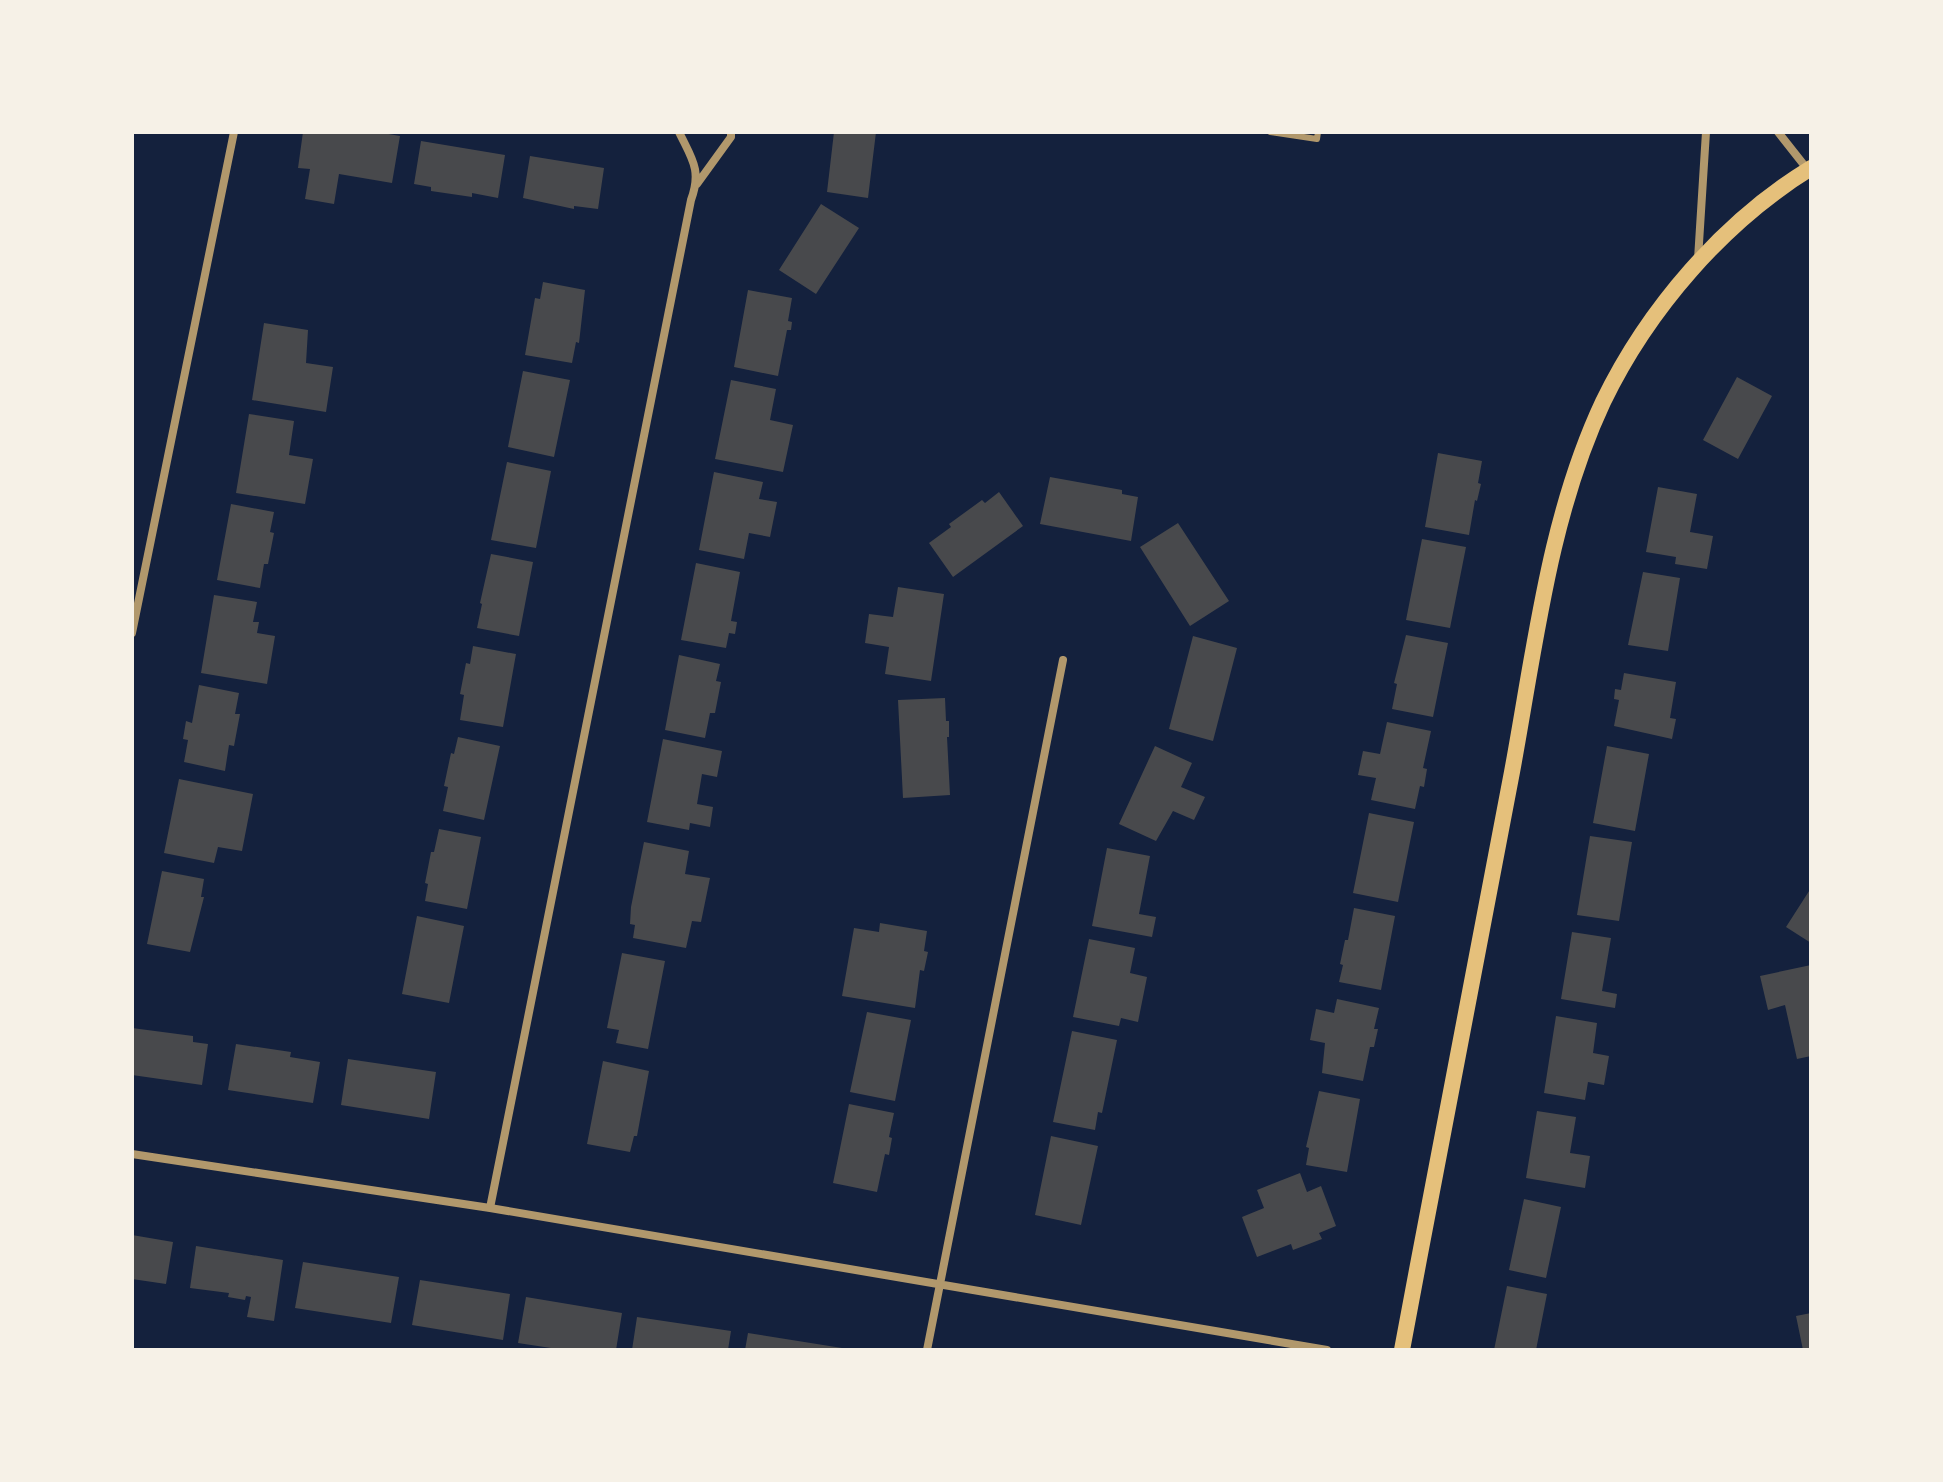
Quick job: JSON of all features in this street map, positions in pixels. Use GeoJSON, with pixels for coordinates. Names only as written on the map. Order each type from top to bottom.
{"type":"FeatureCollection","features":[{"type":"Feature","properties":{"kind":"main road"},"geometry":{"type":"LineString","coordinates":[[1402,1350],[1542,614],[1569,488],[1586,442],[1623,365],[1660,310],[1698,264],[1743,218],[1809,169]]}},
{"type":"Feature","properties":{"kind":"street"},"geometry":{"type":"LineString","coordinates":[[132,633],[234,132]]}},
{"type":"Feature","properties":{"kind":"street"},"geometry":{"type":"LineString","coordinates":[[679,132],[697,171],[697,185]]}},
{"type":"Feature","properties":{"kind":"street"},"geometry":{"type":"LineString","coordinates":[[490,1208],[691,200],[697,185],[731,137],[731,132]]}},
{"type":"Feature","properties":{"kind":"street"},"geometry":{"type":"LineString","coordinates":[[1698,264],[1706,132]]}},
{"type":"Feature","properties":{"kind":"street"},"geometry":{"type":"LineString","coordinates":[[1778,132],[1809,169]]}},
{"type":"Feature","properties":{"kind":"street"},"geometry":{"type":"LineString","coordinates":[[927,1350],[1063,660]]}},
{"type":"Feature","properties":{"kind":"street"},"geometry":{"type":"LineString","coordinates":[[132,1154],[490,1208],[1327,1350]]}},
{"type":"Feature","properties":{"kind":"lane"},"geometry":{"type":"LineString","coordinates":[[1270,132],[1317,139],[1318,132]]}},
{"type":"Feature","properties":{"kind":"building"},"geometry":{"type":"Polygon","coordinates":[[[303,132],[377,132],[400,136],[392,183],[339,174],[334,204],[305,199],[310,169],[298,168],[303,132]]]}},
{"type":"Feature","properties":{"kind":"building"},"geometry":{"type":"Polygon","coordinates":[[[834,132],[876,132],[868,198],[827,192],[834,132]]]}},
{"type":"Feature","properties":{"kind":"building"},"geometry":{"type":"Polygon","coordinates":[[[421,141],[505,155],[498,198],[431,191],[431,187],[414,184],[421,141]]]}},
{"type":"Feature","properties":{"kind":"building"},"geometry":{"type":"Polygon","coordinates":[[[530,156],[604,168],[598,209],[574,206],[574,209],[523,198],[530,156]]]}},
{"type":"Feature","properties":{"kind":"building"},"geometry":{"type":"Polygon","coordinates":[[[821,204],[859,228],[816,294],[779,270],[821,204]]]}},
{"type":"Feature","properties":{"kind":"building"},"geometry":{"type":"Polygon","coordinates":[[[543,282],[585,290],[579,343],[576,342],[572,363],[525,355],[535,298],[540,299],[543,282]]]}},
{"type":"Feature","properties":{"kind":"building"},"geometry":{"type":"Polygon","coordinates":[[[748,290],[792,298],[788,321],[792,322],[791,330],[787,330],[778,376],[734,367],[748,290]]]}},
{"type":"Feature","properties":{"kind":"building"},"geometry":{"type":"Polygon","coordinates":[[[264,323],[308,330],[306,363],[333,367],[326,412],[252,400],[264,323]]]}},
{"type":"Feature","properties":{"kind":"building"},"geometry":{"type":"Polygon","coordinates":[[[523,371],[570,380],[554,457],[508,447],[523,371]]]}},
{"type":"Feature","properties":{"kind":"building"},"geometry":{"type":"Polygon","coordinates":[[[1737,377],[1772,396],[1738,459],[1703,440],[1737,377]]]}},
{"type":"Feature","properties":{"kind":"building"},"geometry":{"type":"Polygon","coordinates":[[[731,380],[776,389],[770,420],[793,425],[783,472],[715,459],[731,380]]]}},
{"type":"Feature","properties":{"kind":"building"},"geometry":{"type":"Polygon","coordinates":[[[249,414],[294,421],[289,455],[313,459],[305,504],[236,493],[249,414]]]}},
{"type":"Feature","properties":{"kind":"building"},"geometry":{"type":"Polygon","coordinates":[[[1438,453],[1482,461],[1478,483],[1481,484],[1469,535],[1425,527],[1438,453]]]}},
{"type":"Feature","properties":{"kind":"building"},"geometry":{"type":"Polygon","coordinates":[[[507,462],[551,471],[536,548],[491,540],[507,462]]]}},
{"type":"Feature","properties":{"kind":"building"},"geometry":{"type":"Polygon","coordinates":[[[714,472],[763,482],[759,499],[777,502],[770,537],[749,533],[744,559],[699,550],[714,472]]]}},
{"type":"Feature","properties":{"kind":"building"},"geometry":{"type":"Polygon","coordinates":[[[1050,477],[1122,490],[1122,494],[1138,497],[1131,541],[1040,524],[1050,477]]]}},
{"type":"Feature","properties":{"kind":"building"},"geometry":{"type":"Polygon","coordinates":[[[1658,487],[1697,494],[1690,532],[1713,536],[1707,569],[1675,564],[1676,557],[1646,552],[1658,487]]]}},
{"type":"Feature","properties":{"kind":"building"},"geometry":{"type":"Polygon","coordinates":[[[999,492],[1023,526],[953,577],[929,543],[951,527],[949,524],[982,500],[985,503],[999,492]]]}},
{"type":"Feature","properties":{"kind":"building"},"geometry":{"type":"Polygon","coordinates":[[[231,504],[274,512],[270,532],[274,533],[260,588],[217,580],[231,504]]]}},
{"type":"Feature","properties":{"kind":"building"},"geometry":{"type":"Polygon","coordinates":[[[1178,523],[1229,601],[1190,626],[1140,547],[1178,523]]]}},
{"type":"Feature","properties":{"kind":"building"},"geometry":{"type":"Polygon","coordinates":[[[1422,539],[1466,547],[1450,628],[1406,620],[1422,539]]]}},
{"type":"Feature","properties":{"kind":"building"},"geometry":{"type":"Polygon","coordinates":[[[491,554],[533,562],[519,636],[477,628],[491,554]]]}},
{"type":"Feature","properties":{"kind":"building"},"geometry":{"type":"Polygon","coordinates":[[[696,563],[740,572],[731,621],[737,622],[735,634],[729,633],[726,648],[681,640],[696,563]]]}},
{"type":"Feature","properties":{"kind":"building"},"geometry":{"type":"Polygon","coordinates":[[[1643,572],[1680,578],[1668,651],[1628,645],[1643,572]]]}},
{"type":"Feature","properties":{"kind":"building"},"geometry":{"type":"Polygon","coordinates":[[[898,587],[944,594],[931,681],[885,674],[889,647],[865,643],[869,614],[893,617],[898,587]]]}},
{"type":"Feature","properties":{"kind":"building"},"geometry":{"type":"Polygon","coordinates":[[[214,595],[257,602],[253,622],[259,622],[257,633],[275,636],[267,684],[201,673],[214,595]]]}},
{"type":"Feature","properties":{"kind":"building"},"geometry":{"type":"Polygon","coordinates":[[[1406,635],[1448,643],[1433,717],[1392,709],[1397,684],[1394,683],[1406,635]]]}},
{"type":"Feature","properties":{"kind":"building"},"geometry":{"type":"Polygon","coordinates":[[[1193,636],[1237,648],[1213,741],[1169,729],[1193,636]]]}},
{"type":"Feature","properties":{"kind":"building"},"geometry":{"type":"Polygon","coordinates":[[[473,646],[516,654],[503,727],[460,720],[464,695],[460,694],[473,646]]]}},
{"type":"Feature","properties":{"kind":"building"},"geometry":{"type":"Polygon","coordinates":[[[679,655],[720,664],[716,681],[721,682],[715,713],[710,713],[705,738],[665,730],[679,655]]]}},
{"type":"Feature","properties":{"kind":"building"},"geometry":{"type":"Polygon","coordinates":[[[1624,673],[1676,682],[1670,718],[1676,719],[1672,739],[1614,726],[1619,700],[1614,699],[1615,689],[1621,690],[1624,673]]]}},
{"type":"Feature","properties":{"kind":"building"},"geometry":{"type":"Polygon","coordinates":[[[199,685],[239,693],[235,714],[240,714],[234,746],[229,745],[225,771],[184,762],[188,740],[183,739],[186,721],[192,723],[199,685]]]}},
{"type":"Feature","properties":{"kind":"building"},"geometry":{"type":"Polygon","coordinates":[[[945,698],[946,721],[949,721],[950,795],[903,798],[898,700],[945,698]]]}},
{"type":"Feature","properties":{"kind":"building"},"geometry":{"type":"Polygon","coordinates":[[[1387,722],[1431,731],[1423,768],[1427,769],[1424,787],[1420,786],[1415,809],[1371,800],[1376,778],[1358,775],[1363,751],[1380,754],[1387,722]]]}},
{"type":"Feature","properties":{"kind":"building"},"geometry":{"type":"Polygon","coordinates":[[[458,737],[500,746],[484,820],[443,811],[448,787],[444,786],[458,737]]]}},
{"type":"Feature","properties":{"kind":"building"},"geometry":{"type":"Polygon","coordinates":[[[663,739],[722,751],[717,777],[702,774],[697,804],[713,807],[710,827],[690,823],[689,830],[647,822],[663,739]]]}},
{"type":"Feature","properties":{"kind":"building"},"geometry":{"type":"Polygon","coordinates":[[[1155,746],[1192,763],[1181,787],[1205,797],[1194,820],[1173,811],[1156,841],[1119,824],[1155,746]]]}},
{"type":"Feature","properties":{"kind":"building"},"geometry":{"type":"Polygon","coordinates":[[[1607,746],[1649,754],[1635,831],[1593,823],[1607,746]]]}},
{"type":"Feature","properties":{"kind":"building"},"geometry":{"type":"Polygon","coordinates":[[[179,779],[253,794],[242,851],[218,847],[214,863],[164,853],[179,779]]]}},
{"type":"Feature","properties":{"kind":"building"},"geometry":{"type":"Polygon","coordinates":[[[1369,813],[1414,822],[1398,902],[1353,893],[1369,813]]]}},
{"type":"Feature","properties":{"kind":"building"},"geometry":{"type":"Polygon","coordinates":[[[439,829],[481,837],[467,909],[425,901],[431,852],[434,852],[439,829]]]}},
{"type":"Feature","properties":{"kind":"building"},"geometry":{"type":"Polygon","coordinates":[[[1590,836],[1632,842],[1619,921],[1577,915],[1590,836]]]}},
{"type":"Feature","properties":{"kind":"building"},"geometry":{"type":"Polygon","coordinates":[[[644,842],[689,851],[685,874],[710,878],[701,922],[692,921],[686,948],[633,938],[635,925],[630,924],[631,907],[644,842]]]}},
{"type":"Feature","properties":{"kind":"building"},"geometry":{"type":"Polygon","coordinates":[[[1107,848],[1150,856],[1139,914],[1156,917],[1152,937],[1092,926],[1107,848]]]}},
{"type":"Feature","properties":{"kind":"building"},"geometry":{"type":"Polygon","coordinates":[[[162,871],[204,879],[201,897],[204,897],[190,952],[147,944],[162,871]]]}},
{"type":"Feature","properties":{"kind":"building"},"geometry":{"type":"Polygon","coordinates":[[[1811,888],[1811,943],[1786,927],[1811,888]]]}},
{"type":"Feature","properties":{"kind":"building"},"geometry":{"type":"Polygon","coordinates":[[[1354,908],[1395,916],[1381,990],[1339,982],[1343,965],[1340,964],[1354,908]]]}},
{"type":"Feature","properties":{"kind":"building"},"geometry":{"type":"Polygon","coordinates":[[[417,916],[464,926],[449,1003],[402,994],[417,916]]]}},
{"type":"Feature","properties":{"kind":"building"},"geometry":{"type":"Polygon","coordinates":[[[880,923],[927,931],[924,951],[928,952],[924,971],[920,970],[915,1008],[842,996],[854,928],[879,932],[880,923]]]}},
{"type":"Feature","properties":{"kind":"building"},"geometry":{"type":"Polygon","coordinates":[[[1572,932],[1611,938],[1602,991],[1617,994],[1615,1008],[1561,999],[1572,932]]]}},
{"type":"Feature","properties":{"kind":"building"},"geometry":{"type":"Polygon","coordinates":[[[1089,939],[1135,948],[1130,973],[1147,977],[1138,1022],[1121,1018],[1119,1026],[1073,1017],[1089,939]]]}},
{"type":"Feature","properties":{"kind":"building"},"geometry":{"type":"Polygon","coordinates":[[[622,953],[665,961],[648,1049],[616,1043],[619,1030],[607,1028],[622,953]]]}},
{"type":"Feature","properties":{"kind":"building"},"geometry":{"type":"Polygon","coordinates":[[[1811,965],[1811,1056],[1797,1059],[1785,1005],[1768,1010],[1760,976],[1811,965]]]}},
{"type":"Feature","properties":{"kind":"building"},"geometry":{"type":"Polygon","coordinates":[[[1337,999],[1379,1008],[1374,1029],[1378,1029],[1374,1047],[1370,1047],[1363,1081],[1322,1073],[1325,1043],[1310,1040],[1316,1009],[1334,1013],[1337,999]]]}},
{"type":"Feature","properties":{"kind":"building"},"geometry":{"type":"Polygon","coordinates":[[[867,1012],[911,1020],[895,1101],[850,1092],[867,1012]]]}},
{"type":"Feature","properties":{"kind":"building"},"geometry":{"type":"Polygon","coordinates":[[[1556,1016],[1597,1023],[1593,1053],[1609,1056],[1604,1085],[1588,1082],[1585,1100],[1544,1093],[1556,1016]]]}},
{"type":"Feature","properties":{"kind":"building"},"geometry":{"type":"Polygon","coordinates":[[[132,1028],[193,1036],[193,1042],[208,1044],[202,1085],[132,1075],[132,1028]]]}},
{"type":"Feature","properties":{"kind":"building"},"geometry":{"type":"Polygon","coordinates":[[[1072,1031],[1117,1040],[1102,1113],[1098,1112],[1095,1130],[1053,1122],[1072,1031]]]}},
{"type":"Feature","properties":{"kind":"building"},"geometry":{"type":"Polygon","coordinates":[[[236,1044],[291,1052],[290,1057],[320,1062],[313,1103],[228,1090],[236,1044]]]}},
{"type":"Feature","properties":{"kind":"building"},"geometry":{"type":"Polygon","coordinates":[[[348,1059],[436,1072],[429,1119],[341,1105],[348,1059]]]}},
{"type":"Feature","properties":{"kind":"building"},"geometry":{"type":"Polygon","coordinates":[[[603,1061],[649,1071],[637,1136],[634,1136],[630,1152],[587,1144],[603,1061]]]}},
{"type":"Feature","properties":{"kind":"building"},"geometry":{"type":"Polygon","coordinates":[[[1319,1091],[1360,1099],[1347,1172],[1306,1165],[1309,1148],[1306,1147],[1319,1091]]]}},
{"type":"Feature","properties":{"kind":"building"},"geometry":{"type":"Polygon","coordinates":[[[849,1104],[894,1113],[889,1155],[885,1154],[877,1192],[833,1183],[849,1104]]]}},
{"type":"Feature","properties":{"kind":"building"},"geometry":{"type":"Polygon","coordinates":[[[1537,1111],[1576,1117],[1570,1153],[1590,1156],[1585,1188],[1526,1178],[1537,1111]]]}},
{"type":"Feature","properties":{"kind":"building"},"geometry":{"type":"Polygon","coordinates":[[[1051,1136],[1098,1146],[1081,1225],[1035,1215],[1051,1136]]]}},
{"type":"Feature","properties":{"kind":"building"},"geometry":{"type":"Polygon","coordinates":[[[1300,1173],[1307,1192],[1321,1186],[1336,1226],[1319,1233],[1322,1239],[1293,1250],[1291,1244],[1257,1257],[1242,1217],[1264,1208],[1257,1190],[1300,1173]]]}},
{"type":"Feature","properties":{"kind":"building"},"geometry":{"type":"Polygon","coordinates":[[[1524,1199],[1561,1207],[1546,1278],[1509,1270],[1524,1199]]]}},
{"type":"Feature","properties":{"kind":"building"},"geometry":{"type":"Polygon","coordinates":[[[132,1235],[173,1242],[166,1284],[132,1279],[132,1235]]]}},
{"type":"Feature","properties":{"kind":"building"},"geometry":{"type":"Polygon","coordinates":[[[196,1246],[283,1260],[274,1321],[247,1317],[251,1297],[246,1296],[245,1300],[228,1297],[229,1293],[190,1288],[196,1246]]]}},
{"type":"Feature","properties":{"kind":"building"},"geometry":{"type":"Polygon","coordinates":[[[303,1262],[399,1277],[391,1323],[295,1308],[303,1262]]]}},
{"type":"Feature","properties":{"kind":"building"},"geometry":{"type":"Polygon","coordinates":[[[420,1280],[510,1294],[503,1340],[412,1325],[420,1280]]]}},
{"type":"Feature","properties":{"kind":"building"},"geometry":{"type":"Polygon","coordinates":[[[1507,1286],[1547,1294],[1536,1350],[1494,1350],[1507,1286]]]}},
{"type":"Feature","properties":{"kind":"building"},"geometry":{"type":"Polygon","coordinates":[[[526,1297],[622,1313],[616,1350],[564,1350],[518,1343],[526,1297]]]}},
{"type":"Feature","properties":{"kind":"building"},"geometry":{"type":"Polygon","coordinates":[[[1811,1313],[1811,1350],[1803,1350],[1796,1316],[1811,1313]]]}},
{"type":"Feature","properties":{"kind":"building"},"geometry":{"type":"Polygon","coordinates":[[[637,1317],[731,1331],[728,1350],[632,1350],[637,1317]]]}},
{"type":"Feature","properties":{"kind":"building"},"geometry":{"type":"Polygon","coordinates":[[[748,1333],[842,1348],[842,1350],[745,1350],[748,1333]]]}}]}
